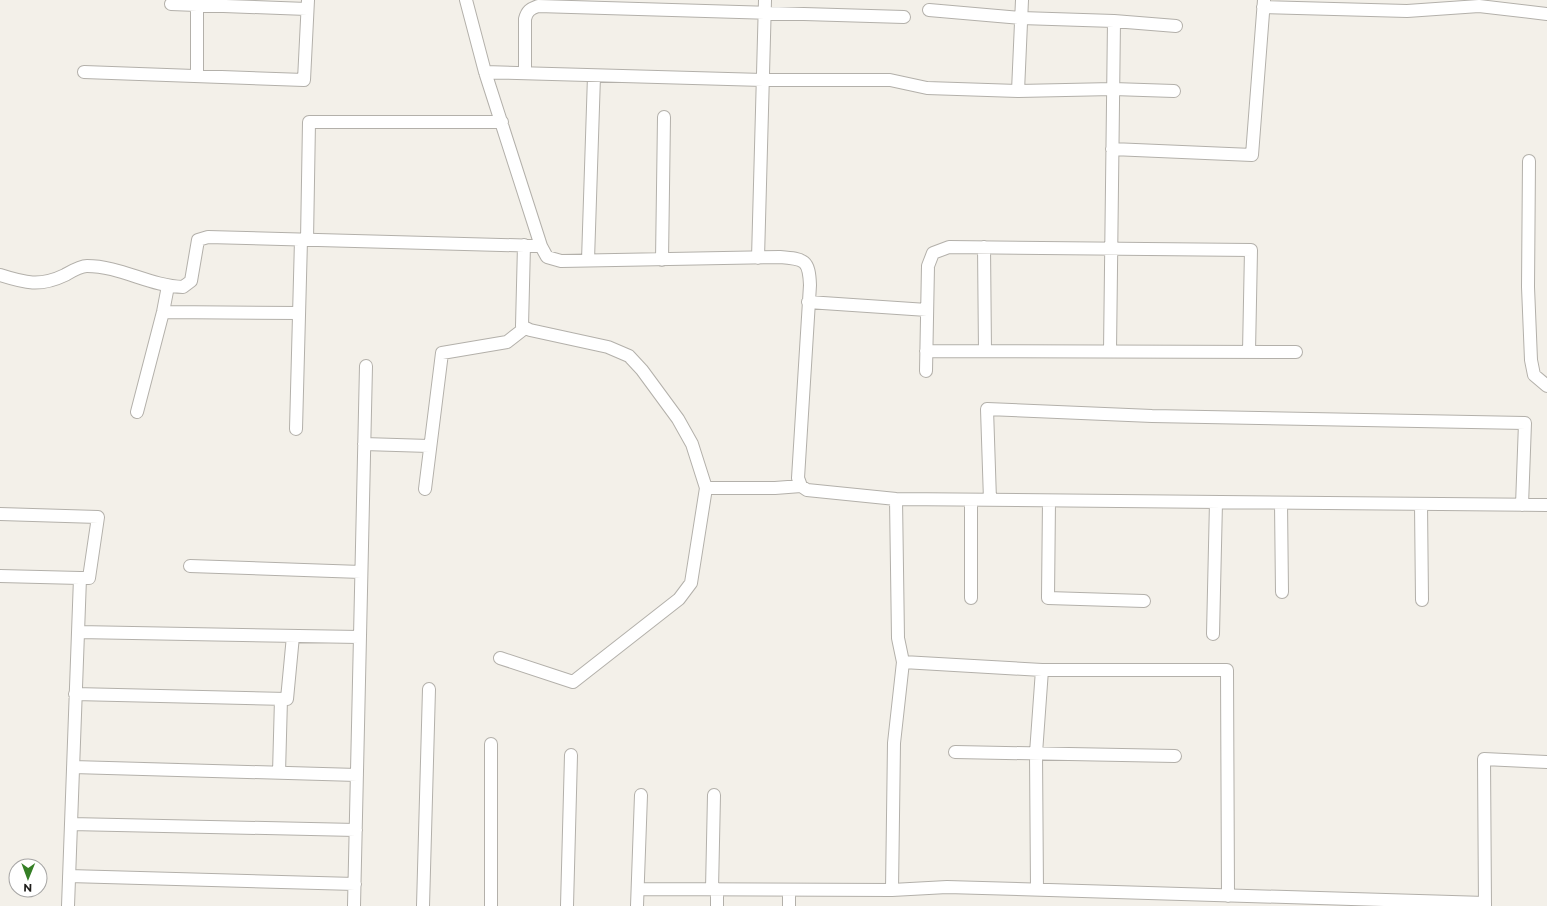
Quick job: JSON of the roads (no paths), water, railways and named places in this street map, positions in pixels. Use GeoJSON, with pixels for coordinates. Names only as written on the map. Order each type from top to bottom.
{"type":"FeatureCollection","features":[{"type":"Feature","properties":{"kind":"street"},"geometry":{"type":"LineString","coordinates":[[466,0],[485,72],[541,246],[547,257],[561,261],[798,258],[805,262],[809,269],[810,285],[798,478],[801,486],[807,490],[896,500],[1547,505]]}},
{"type":"Feature","properties":{"kind":"street"},"geometry":{"type":"LineString","coordinates":[[758,258],[765,0]]}},
{"type":"Feature","properties":{"kind":"street"},"geometry":{"type":"LineString","coordinates":[[1018,91],[1022,0]]}},
{"type":"Feature","properties":{"kind":"street"},"geometry":{"type":"LineString","coordinates":[[84,72],[304,80],[308,4],[171,4]]}},
{"type":"Feature","properties":{"kind":"street"},"geometry":{"type":"LineString","coordinates":[[1112,149],[1252,155],[1264,4],[1407,11],[1479,6],[1547,14]]}},
{"type":"Feature","properties":{"kind":"street"},"geometry":{"type":"LineString","coordinates":[[197,5],[197,75]]}},
{"type":"Feature","properties":{"kind":"street"},"geometry":{"type":"LineString","coordinates":[[525,73],[526,13],[531,8],[538,6],[904,17]]}},
{"type":"Feature","properties":{"kind":"street"},"geometry":{"type":"LineString","coordinates":[[929,10],[1021,18],[1114,21],[1176,26]]}},
{"type":"Feature","properties":{"kind":"street"},"geometry":{"type":"LineString","coordinates":[[1110,351],[1110,249],[1114,21]]}},
{"type":"Feature","properties":{"kind":"street"},"geometry":{"type":"LineString","coordinates":[[485,72],[763,80],[890,80],[927,88],[1018,91],[1113,89],[1174,91]]}},
{"type":"Feature","properties":{"kind":"street"},"geometry":{"type":"LineString","coordinates":[[588,260],[595,108],[594,76]]}},
{"type":"Feature","properties":{"kind":"street"},"geometry":{"type":"LineString","coordinates":[[662,260],[664,117]]}},
{"type":"Feature","properties":{"kind":"street"},"geometry":{"type":"LineString","coordinates":[[296,429],[299,313],[309,122],[502,122]]}},
{"type":"Feature","properties":{"kind":"street"},"geometry":{"type":"LineString","coordinates":[[1529,161],[1528,287],[1531,360],[1534,375],[1547,386]]}},
{"type":"Feature","properties":{"kind":"street"},"geometry":{"type":"LineString","coordinates":[[0,275],[20,281],[39,284],[50,281],[85,266],[118,272],[168,286],[183,287],[191,281],[195,248],[198,240],[202,238],[541,246]]}},
{"type":"Feature","properties":{"kind":"street"},"geometry":{"type":"LineString","coordinates":[[500,658],[573,682],[679,599],[691,583],[706,488],[692,444],[678,419],[642,370],[628,356],[600,345],[525,328],[521,322],[524,246]]}},
{"type":"Feature","properties":{"kind":"street"},"geometry":{"type":"LineString","coordinates":[[926,371],[928,266],[933,253],[949,247],[1251,250],[1249,352]]}},
{"type":"Feature","properties":{"kind":"street"},"geometry":{"type":"LineString","coordinates":[[984,247],[985,351]]}},
{"type":"Feature","properties":{"kind":"street"},"geometry":{"type":"LineString","coordinates":[[137,412],[163,312],[168,286]]}},
{"type":"Feature","properties":{"kind":"street"},"geometry":{"type":"LineString","coordinates":[[808,302],[927,310]]}},
{"type":"Feature","properties":{"kind":"street"},"geometry":{"type":"LineString","coordinates":[[163,312],[299,313]]}},
{"type":"Feature","properties":{"kind":"street"},"geometry":{"type":"LineString","coordinates":[[425,489],[429,446],[442,352],[507,342],[525,328]]}},
{"type":"Feature","properties":{"kind":"street"},"geometry":{"type":"LineString","coordinates":[[926,351],[1296,352]]}},
{"type":"Feature","properties":{"kind":"street"},"geometry":{"type":"LineString","coordinates":[[354,906],[366,366]]}},
{"type":"Feature","properties":{"kind":"street"},"geometry":{"type":"LineString","coordinates":[[990,500],[987,409],[1152,416],[1525,423],[1522,504]]}},
{"type":"Feature","properties":{"kind":"street"},"geometry":{"type":"LineString","coordinates":[[364,444],[429,446]]}},
{"type":"Feature","properties":{"kind":"street"},"geometry":{"type":"LineString","coordinates":[[706,488],[775,488],[801,486]]}},
{"type":"Feature","properties":{"kind":"street"},"geometry":{"type":"LineString","coordinates":[[892,890],[894,743],[903,662],[898,638],[896,500]]}},
{"type":"Feature","properties":{"kind":"street"},"geometry":{"type":"LineString","coordinates":[[971,500],[971,598]]}},
{"type":"Feature","properties":{"kind":"street"},"geometry":{"type":"LineString","coordinates":[[1049,501],[1048,598],[1144,600]]}},
{"type":"Feature","properties":{"kind":"street"},"geometry":{"type":"LineString","coordinates":[[1213,634],[1216,502]]}},
{"type":"Feature","properties":{"kind":"street"},"geometry":{"type":"LineString","coordinates":[[1281,503],[1282,592]]}},
{"type":"Feature","properties":{"kind":"street"},"geometry":{"type":"LineString","coordinates":[[1422,504],[1422,600]]}},
{"type":"Feature","properties":{"kind":"street"},"geometry":{"type":"LineString","coordinates":[[0,514],[98,516],[89,578],[0,576]]}},
{"type":"Feature","properties":{"kind":"street"},"geometry":{"type":"LineString","coordinates":[[190,566],[361,572]]}},
{"type":"Feature","properties":{"kind":"street"},"geometry":{"type":"LineString","coordinates":[[68,906],[80,578]]}},
{"type":"Feature","properties":{"kind":"street"},"geometry":{"type":"LineString","coordinates":[[78,632],[360,637]]}},
{"type":"Feature","properties":{"kind":"street"},"geometry":{"type":"LineString","coordinates":[[75,694],[287,700],[293,636]]}},
{"type":"Feature","properties":{"kind":"street"},"geometry":{"type":"LineString","coordinates":[[903,662],[1042,670],[1227,670],[1228,896]]}},
{"type":"Feature","properties":{"kind":"street"},"geometry":{"type":"LineString","coordinates":[[1037,890],[1036,753],[1042,670]]}},
{"type":"Feature","properties":{"kind":"street"},"geometry":{"type":"LineString","coordinates":[[423,906],[429,689]]}},
{"type":"Feature","properties":{"kind":"street"},"geometry":{"type":"LineString","coordinates":[[279,773],[281,699]]}},
{"type":"Feature","properties":{"kind":"street"},"geometry":{"type":"LineString","coordinates":[[491,744],[491,906]]}},
{"type":"Feature","properties":{"kind":"street"},"geometry":{"type":"LineString","coordinates":[[955,752],[1175,756]]}},
{"type":"Feature","properties":{"kind":"street"},"geometry":{"type":"LineString","coordinates":[[567,906],[571,755]]}},
{"type":"Feature","properties":{"kind":"street"},"geometry":{"type":"LineString","coordinates":[[638,889],[892,890],[947,887],[1485,905],[1484,759],[1547,762]]}},
{"type":"Feature","properties":{"kind":"street"},"geometry":{"type":"LineString","coordinates":[[73,767],[357,775]]}},
{"type":"Feature","properties":{"kind":"street"},"geometry":{"type":"LineString","coordinates":[[637,906],[641,795]]}},
{"type":"Feature","properties":{"kind":"street"},"geometry":{"type":"LineString","coordinates":[[714,795],[715,889],[717,906]]}},
{"type":"Feature","properties":{"kind":"street"},"geometry":{"type":"LineString","coordinates":[[71,824],[356,830]]}},
{"type":"Feature","properties":{"kind":"street"},"geometry":{"type":"LineString","coordinates":[[69,876],[355,884]]}},
{"type":"Feature","properties":{"kind":"street"},"geometry":{"type":"LineString","coordinates":[[789,890],[789,906]]}}]}
